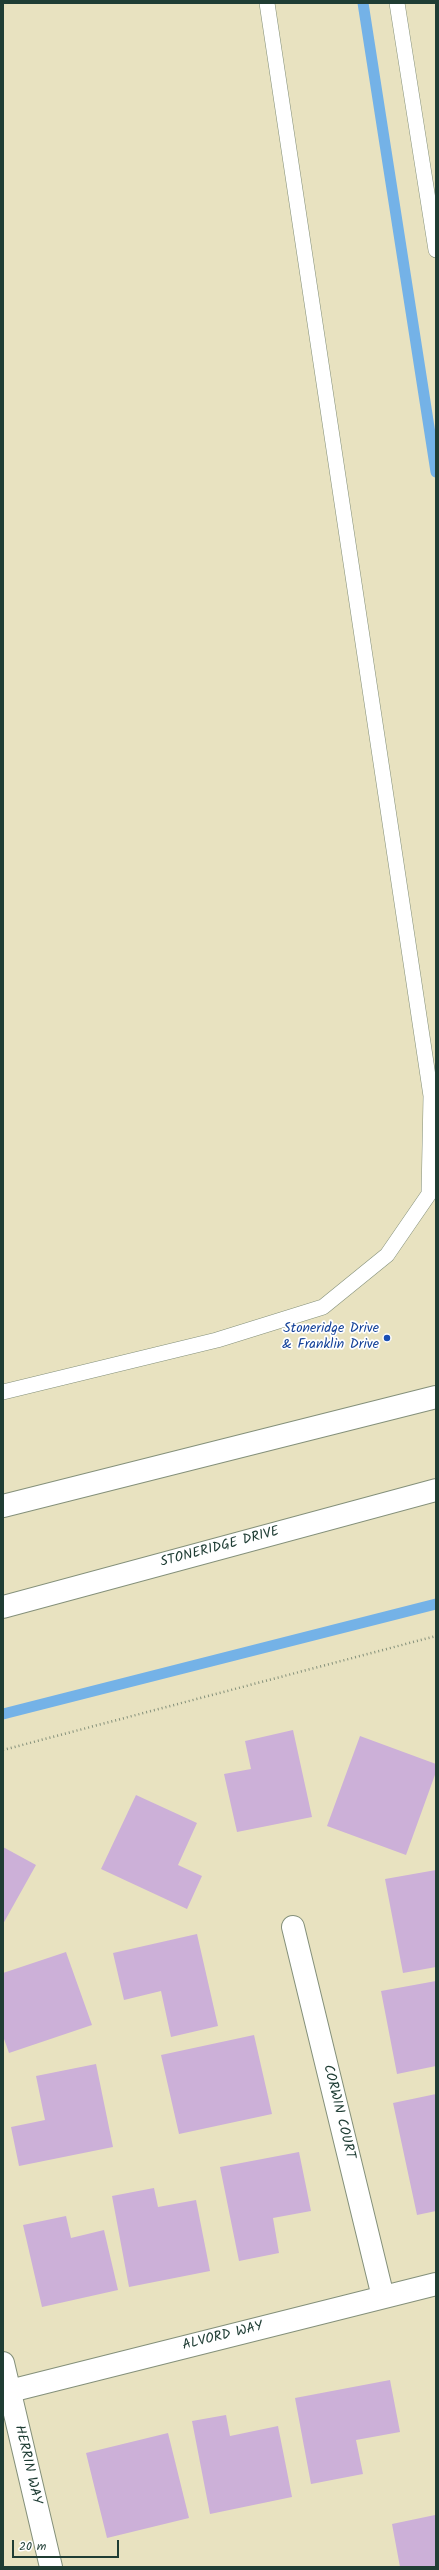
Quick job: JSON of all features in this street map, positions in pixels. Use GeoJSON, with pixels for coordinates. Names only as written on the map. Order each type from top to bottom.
{"type":"FeatureCollection","features":[{"type":"Feature","properties":{"kind":"street"},"geometry":{"type":"LineString","coordinates":[[3,1506],[436,1397]]}},
{"type":"Feature","properties":{"kind":"street","name":"STONERIDGE DRIVE"},"geometry":{"type":"LineString","coordinates":[[3,1607],[436,1490]]}},
{"type":"Feature","properties":{"kind":"street","name":"CORWIN COURT"},"geometry":{"type":"LineString","coordinates":[[293,1926],[384,2297]]}},
{"type":"Feature","properties":{"kind":"street","name":"ALVORD WAY"},"geometry":{"type":"LineString","coordinates":[[10,2391],[436,2284]]}},
{"type":"Feature","properties":{"kind":"street","name":"HERRIN WAY"},"geometry":{"type":"LineString","coordinates":[[3,2363],[51,2567]]}},
{"type":"Feature","properties":{"kind":"lane"},"geometry":{"type":"LineString","coordinates":[[3,1392],[217,1340],[323,1308],[387,1255],[429,1194],[431,1096],[266,3]]}},
{"type":"Feature","properties":{"kind":"lane"},"geometry":{"type":"LineString","coordinates":[[397,3],[436,250]]}},
{"type":"Feature","properties":{"kind":"path"},"geometry":{"type":"LineString","coordinates":[[3,1750],[436,1636]]}},
{"type":"Feature","properties":{"kind":"building"},"geometry":{"type":"Polygon","coordinates":[[[293,1730],[312,1817],[237,1832],[224,1774],[251,1769],[245,1741],[293,1730]]]}},
{"type":"Feature","properties":{"kind":"building"},"geometry":{"type":"Polygon","coordinates":[[[360,1736],[436,1764],[436,1772],[406,1855],[327,1826],[360,1736]]]}},
{"type":"Feature","properties":{"kind":"building"},"geometry":{"type":"Polygon","coordinates":[[[136,1795],[197,1823],[178,1865],[202,1876],[187,1909],[101,1869],[136,1795]]]}},
{"type":"Feature","properties":{"kind":"building"},"geometry":{"type":"Polygon","coordinates":[[[3,1847],[36,1865],[3,1924],[3,1847]]]}},
{"type":"Feature","properties":{"kind":"building"},"geometry":{"type":"Polygon","coordinates":[[[436,1870],[436,1967],[403,1973],[385,1879],[436,1870]]]}},
{"type":"Feature","properties":{"kind":"building"},"geometry":{"type":"Polygon","coordinates":[[[197,1934],[218,2026],[171,2037],[161,1991],[124,2000],[113,1953],[197,1934]]]}},
{"type":"Feature","properties":{"kind":"building"},"geometry":{"type":"Polygon","coordinates":[[[66,1952],[92,2025],[9,2053],[3,2036],[3,1973],[66,1952]]]}},
{"type":"Feature","properties":{"kind":"building"},"geometry":{"type":"Polygon","coordinates":[[[436,1981],[436,2066],[397,2074],[381,1991],[436,1981]]]}},
{"type":"Feature","properties":{"kind":"building"},"geometry":{"type":"Polygon","coordinates":[[[254,2035],[272,2114],[179,2134],[161,2055],[254,2035]]]}},
{"type":"Feature","properties":{"kind":"building"},"geometry":{"type":"Polygon","coordinates":[[[96,2064],[113,2147],[19,2166],[11,2127],[45,2120],[36,2076],[96,2064]]]}},
{"type":"Feature","properties":{"kind":"building"},"geometry":{"type":"Polygon","coordinates":[[[436,2094],[436,2211],[417,2215],[393,2103],[436,2094]]]}},
{"type":"Feature","properties":{"kind":"building"},"geometry":{"type":"Polygon","coordinates":[[[299,2152],[311,2211],[273,2218],[279,2253],[239,2261],[220,2167],[299,2152]]]}},
{"type":"Feature","properties":{"kind":"building"},"geometry":{"type":"Polygon","coordinates":[[[154,2188],[158,2207],[196,2200],[210,2271],[129,2287],[112,2196],[154,2188]]]}},
{"type":"Feature","properties":{"kind":"building"},"geometry":{"type":"Polygon","coordinates":[[[66,2216],[71,2238],[104,2230],[118,2290],[42,2307],[23,2225],[66,2216]]]}},
{"type":"Feature","properties":{"kind":"building"},"geometry":{"type":"Polygon","coordinates":[[[390,2380],[400,2432],[356,2440],[363,2474],[311,2484],[295,2398],[390,2380]]]}},
{"type":"Feature","properties":{"kind":"building"},"geometry":{"type":"Polygon","coordinates":[[[226,2415],[230,2436],[278,2426],[292,2497],[210,2514],[192,2421],[226,2415]]]}},
{"type":"Feature","properties":{"kind":"building"},"geometry":{"type":"Polygon","coordinates":[[[168,2433],[189,2518],[107,2538],[86,2453],[168,2433]]]}},
{"type":"Feature","properties":{"kind":"building"},"geometry":{"type":"Polygon","coordinates":[[[435,2515],[436,2567],[400,2567],[392,2524],[435,2515]]]}},
{"type":"Feature","properties":{"kind":"waterway"},"geometry":{"type":"LineString","coordinates":[[363,3],[436,472]]}},
{"type":"Feature","properties":{"kind":"waterway"},"geometry":{"type":"LineString","coordinates":[[3,1714],[436,1604]]}},
{"type":"Feature","properties":{"kind":"place","name":"Stoneridge Drive & Franklin Drive"},"geometry":{"type":"Point","coordinates":[387,1338]}}]}
